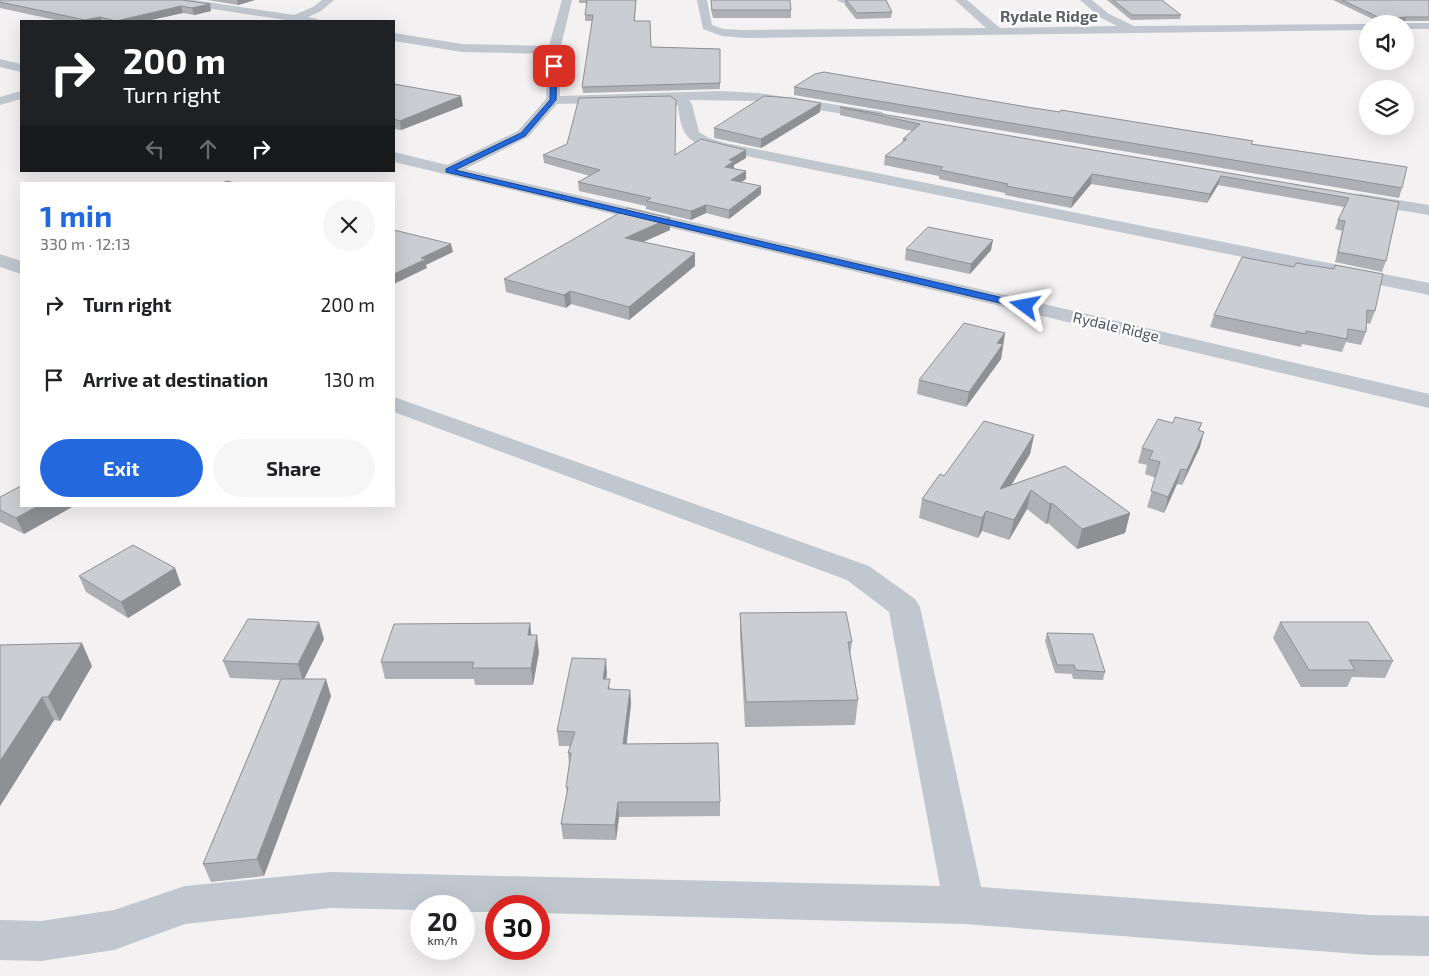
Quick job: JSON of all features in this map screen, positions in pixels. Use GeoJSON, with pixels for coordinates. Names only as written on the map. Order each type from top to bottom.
{"type":"FeatureCollection","features":[{"type":"Feature","properties":{"kind":"street"},"geometry":{"type":"LineString","coordinates":[[172,0],[308,20]]}},
{"type":"Feature","properties":{"kind":"street"},"geometry":{"type":"LineString","coordinates":[[296,18],[318,9],[329,0]]}},
{"type":"Feature","properties":{"kind":"street"},"geometry":{"type":"LineString","coordinates":[[448,170],[523,134],[553,100],[554,50],[567,0]]}},
{"type":"Feature","properties":{"kind":"street"},"geometry":{"type":"LineString","coordinates":[[702,0],[707,27],[722,32],[745,34],[1129,28],[1359,27]]}},
{"type":"Feature","properties":{"kind":"street"},"geometry":{"type":"LineString","coordinates":[[842,0],[870,0]]}},
{"type":"Feature","properties":{"kind":"street"},"geometry":{"type":"LineString","coordinates":[[960,0],[996,30]]}},
{"type":"Feature","properties":{"kind":"street"},"geometry":{"type":"LineString","coordinates":[[1085,0],[1105,16],[1129,28]]}},
{"type":"Feature","properties":{"kind":"street"},"geometry":{"type":"LineString","coordinates":[[1414,26],[1429,26]]}},
{"type":"Feature","properties":{"kind":"street"},"geometry":{"type":"LineString","coordinates":[[395,37],[462,48],[554,50]]}},
{"type":"Feature","properties":{"kind":"street"},"geometry":{"type":"LineString","coordinates":[[0,63],[20,68]]}},
{"type":"Feature","properties":{"kind":"street"},"geometry":{"type":"LineString","coordinates":[[0,101],[20,95]]}},
{"type":"Feature","properties":{"kind":"street"},"geometry":{"type":"LineString","coordinates":[[553,100],[721,96],[758,97],[890,118]]}},
{"type":"Feature","properties":{"kind":"street"},"geometry":{"type":"LineString","coordinates":[[676,98],[685,104],[689,131],[697,140],[723,147],[1429,289]]}},
{"type":"Feature","properties":{"kind":"street","name":"Rydale Ridge"},"geometry":{"type":"LineString","coordinates":[[395,157],[1429,401]]}},
{"type":"Feature","properties":{"kind":"street"},"geometry":{"type":"LineString","coordinates":[[1345,196],[1429,210]]}},
{"type":"Feature","properties":{"kind":"street"},"geometry":{"type":"LineString","coordinates":[[0,260],[20,268]]}},
{"type":"Feature","properties":{"kind":"street"},"geometry":{"type":"LineString","coordinates":[[395,404],[858,573],[904,607],[964,905]]}},
{"type":"Feature","properties":{"kind":"street"},"geometry":{"type":"LineString","coordinates":[[0,940],[41,941],[114,930],[185,905],[330,890],[964,905],[1370,935],[1429,936]]}},
{"type":"Feature","properties":{"kind":"building"},"geometry":{"type":"Polygon","coordinates":[[[0,0],[182,0],[210,4],[192,8],[181,6],[120,20],[100,17],[85,20],[0,2],[0,0]]]}},
{"type":"Feature","properties":{"kind":"building"},"geometry":{"type":"Polygon","coordinates":[[[587,0],[636,0],[634,21],[650,21],[651,47],[720,49],[720,83],[582,87],[593,15],[585,15],[587,0]]]}},
{"type":"Feature","properties":{"kind":"building"},"geometry":{"type":"Polygon","coordinates":[[[711,0],[790,0],[791,10],[712,10],[711,0]]]}},
{"type":"Feature","properties":{"kind":"building"},"geometry":{"type":"Polygon","coordinates":[[[846,0],[886,0],[892,12],[857,13],[846,0]]]}},
{"type":"Feature","properties":{"kind":"building"},"geometry":{"type":"Polygon","coordinates":[[[1113,0],[1162,0],[1181,15],[1132,15],[1113,0]]]}},
{"type":"Feature","properties":{"kind":"building"},"geometry":{"type":"Polygon","coordinates":[[[1342,0],[1429,0],[1429,17],[1374,15],[1342,0]]]}},
{"type":"Feature","properties":{"kind":"building"},"geometry":{"type":"Polygon","coordinates":[[[824,72],[1027,107],[1060,112],[1061,110],[1253,141],[1251,144],[1407,167],[1402,188],[794,87],[815,74],[824,72]]]}},
{"type":"Feature","properties":{"kind":"building"},"geometry":{"type":"Polygon","coordinates":[[[395,84],[461,96],[400,121],[395,119],[395,84]]]}},
{"type":"Feature","properties":{"kind":"building"},"geometry":{"type":"Polygon","coordinates":[[[670,96],[676,100],[675,155],[701,139],[746,150],[729,160],[734,161],[725,167],[746,171],[731,180],[761,186],[729,210],[706,205],[691,211],[646,201],[651,198],[578,182],[600,170],[543,155],[567,144],[579,98],[670,96]]]}},
{"type":"Feature","properties":{"kind":"building"},"geometry":{"type":"Polygon","coordinates":[[[764,96],[821,103],[761,139],[714,128],[764,96]]]}},
{"type":"Feature","properties":{"kind":"building"},"geometry":{"type":"Polygon","coordinates":[[[840,107],[1399,202],[1386,261],[1338,252],[1345,221],[1338,220],[1349,198],[1221,176],[1210,194],[1092,174],[1073,198],[1006,186],[1008,184],[940,170],[943,167],[885,156],[907,139],[903,139],[920,124],[840,107]]]}},
{"type":"Feature","properties":{"kind":"building"},"geometry":{"type":"Polygon","coordinates":[[[628,208],[670,218],[625,238],[695,253],[629,307],[570,291],[564,295],[504,279],[628,208]]]}},
{"type":"Feature","properties":{"kind":"building"},"geometry":{"type":"Polygon","coordinates":[[[928,227],[993,240],[971,264],[906,249],[928,227]]]}},
{"type":"Feature","properties":{"kind":"building"},"geometry":{"type":"Polygon","coordinates":[[[395,230],[451,244],[421,258],[426,259],[395,274],[395,230]]]}},
{"type":"Feature","properties":{"kind":"building"},"geometry":{"type":"Polygon","coordinates":[[[1242,257],[1294,267],[1296,263],[1334,269],[1335,265],[1383,274],[1375,311],[1367,310],[1366,332],[1348,329],[1347,339],[1306,331],[1306,334],[1214,315],[1242,257]]]}},
{"type":"Feature","properties":{"kind":"building"},"geometry":{"type":"Polygon","coordinates":[[[964,323],[1005,333],[997,343],[1003,344],[969,392],[919,380],[964,323]]]}},
{"type":"Feature","properties":{"kind":"building"},"geometry":{"type":"Polygon","coordinates":[[[1175,417],[1202,423],[1198,430],[1204,432],[1187,470],[1181,469],[1168,497],[1151,491],[1160,462],[1149,459],[1153,451],[1142,448],[1158,419],[1173,423],[1175,417]]]}},
{"type":"Feature","properties":{"kind":"building"},"geometry":{"type":"Polygon","coordinates":[[[984,421],[1034,435],[1000,489],[1065,466],[1130,513],[1082,529],[1052,503],[1050,504],[1031,490],[1014,520],[986,511],[982,518],[922,499],[940,474],[944,476],[984,421]]]}},
{"type":"Feature","properties":{"kind":"building"},"geometry":{"type":"Polygon","coordinates":[[[20,487],[20,507],[36,507],[16,518],[0,510],[0,497],[20,487]]]}},
{"type":"Feature","properties":{"kind":"building"},"geometry":{"type":"Polygon","coordinates":[[[133,545],[175,568],[121,602],[79,576],[133,545]]]}},
{"type":"Feature","properties":{"kind":"building"},"geometry":{"type":"Polygon","coordinates":[[[846,612],[852,642],[848,642],[858,700],[746,702],[740,613],[846,612]]]}},
{"type":"Feature","properties":{"kind":"building"},"geometry":{"type":"Polygon","coordinates":[[[248,619],[319,622],[298,664],[223,661],[248,619]]]}},
{"type":"Feature","properties":{"kind":"building"},"geometry":{"type":"Polygon","coordinates":[[[1280,622],[1368,622],[1393,661],[1349,660],[1355,670],[1309,670],[1280,622]]]}},
{"type":"Feature","properties":{"kind":"building"},"geometry":{"type":"Polygon","coordinates":[[[530,623],[528,635],[537,635],[531,668],[472,668],[474,662],[381,662],[394,624],[530,623]]]}},
{"type":"Feature","properties":{"kind":"building"},"geometry":{"type":"Polygon","coordinates":[[[1047,633],[1093,634],[1105,672],[1076,670],[1074,665],[1057,665],[1047,633]]]}},
{"type":"Feature","properties":{"kind":"building"},"geometry":{"type":"Polygon","coordinates":[[[82,643],[48,697],[42,697],[0,761],[0,645],[82,643]]]}},
{"type":"Feature","properties":{"kind":"building"},"geometry":{"type":"Polygon","coordinates":[[[572,658],[606,659],[603,679],[610,679],[608,689],[630,690],[623,744],[718,743],[720,802],[618,802],[615,825],[561,824],[568,787],[566,787],[571,753],[568,753],[575,732],[557,731],[572,658]]]}},
{"type":"Feature","properties":{"kind":"building"},"geometry":{"type":"Polygon","coordinates":[[[281,679],[326,679],[257,859],[203,864],[281,679]]]}},
{"type":"Feature","properties":{"kind":"district","name":"Rydale Ridge"},"geometry":{"type":"Point","coordinates":[1049,16]}},
{"type":"Feature","properties":{"kind":"route"},"geometry":{"type":"LineString","coordinates":[[554,66],[553,100],[523,134],[448,170],[1025,306]]}}]}
